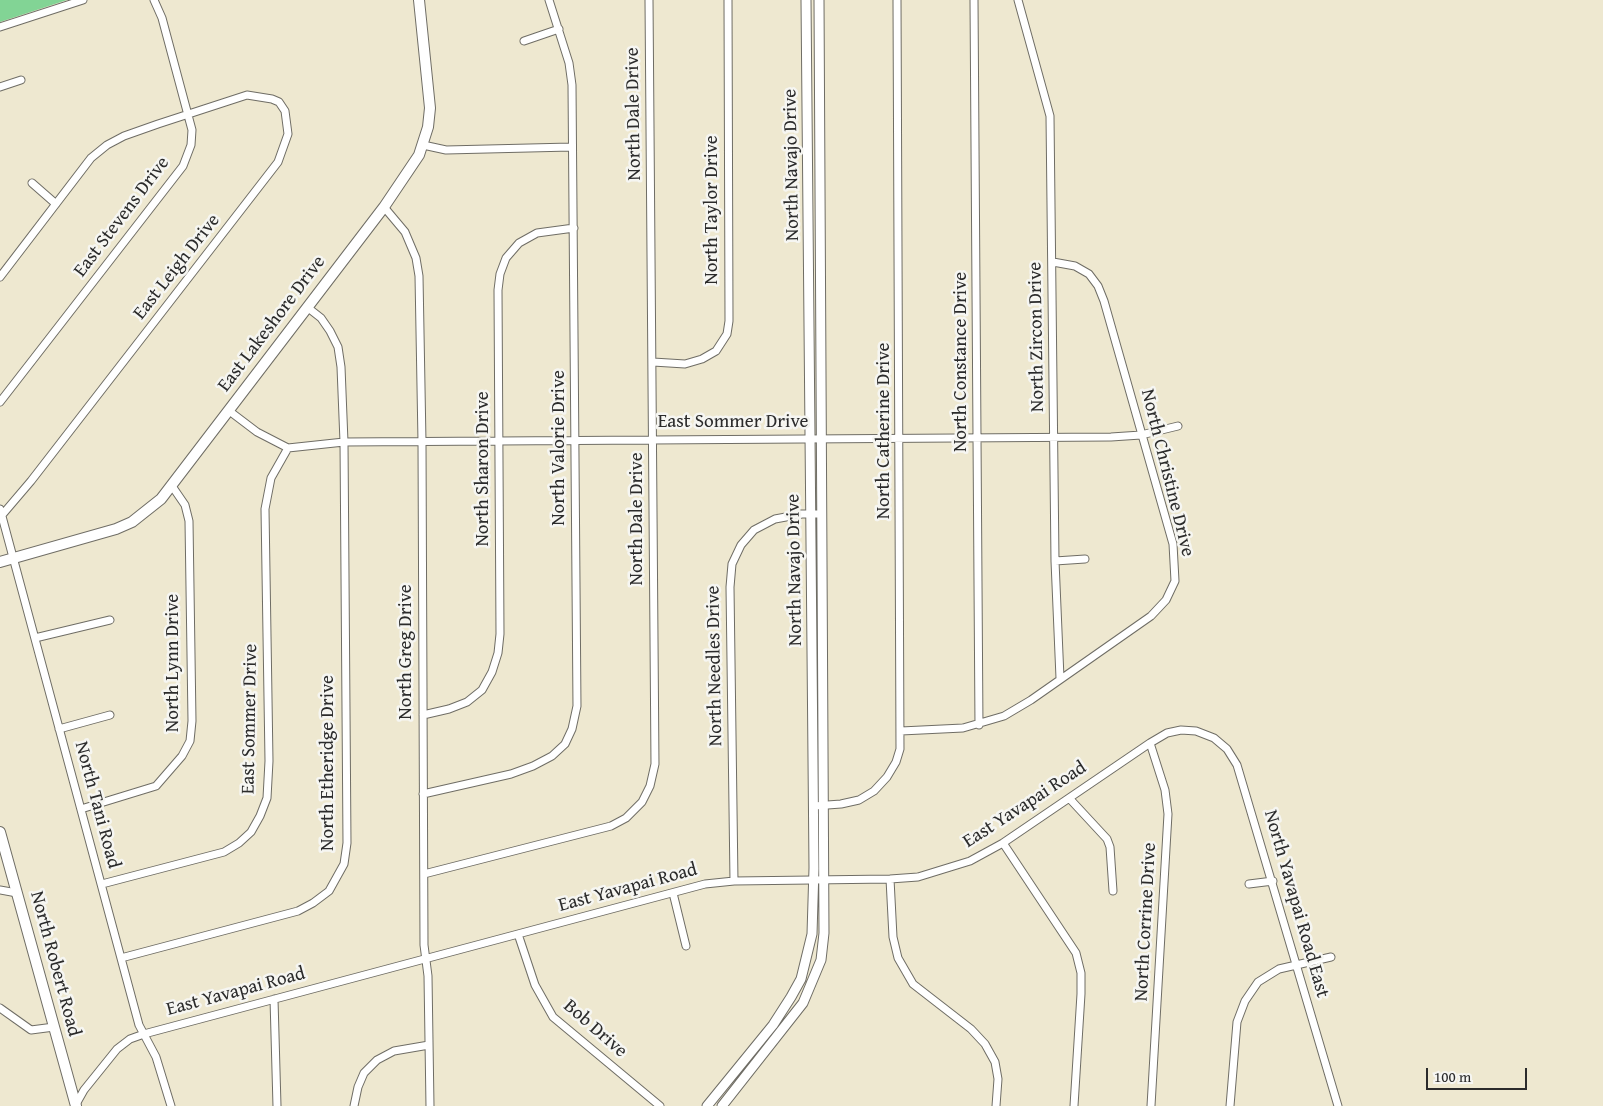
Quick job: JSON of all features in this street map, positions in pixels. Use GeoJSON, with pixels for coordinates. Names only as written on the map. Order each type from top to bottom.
{"type":"FeatureCollection","features":[{"type":"Feature","properties":{"kind":"main road","name":"East Lakeshore Drive"},"geometry":{"type":"LineString","coordinates":[[0,562],[116,529],[132,522],[161,499],[307,306],[384,208],[410,170],[423,145],[430,108],[419,0]]}},
{"type":"Feature","properties":{"kind":"main road","name":"North Robert Road"},"geometry":{"type":"LineString","coordinates":[[0,832],[75,1106]]}},
{"type":"Feature","properties":{"kind":"street"},"geometry":{"type":"LineString","coordinates":[[0,27],[83,0]]}},
{"type":"Feature","properties":{"kind":"street","name":"East Stevens Drive"},"geometry":{"type":"LineString","coordinates":[[0,402],[183,166],[190,145],[192,130],[162,18],[154,0]]}},
{"type":"Feature","properties":{"kind":"street","name":"North Valorie Drive"},"geometry":{"type":"LineString","coordinates":[[423,794],[511,774],[533,766],[552,756],[565,744],[572,729],[577,706],[572,85],[559,29],[549,0]]}},
{"type":"Feature","properties":{"kind":"street","name":"North Dale Drive"},"geometry":{"type":"LineString","coordinates":[[424,874],[611,826],[626,818],[642,802],[650,786],[655,764],[649,0]]}},
{"type":"Feature","properties":{"kind":"street","name":"North Taylor Drive"},"geometry":{"type":"LineString","coordinates":[[652,362],[685,364],[702,360],[716,351],[727,334],[729,321],[728,0]]}},
{"type":"Feature","properties":{"kind":"street","name":"North Navajo Drive"},"geometry":{"type":"LineString","coordinates":[[707,1106],[792,998],[808,957],[812,934],[814,806],[806,0]]}},
{"type":"Feature","properties":{"kind":"street","name":"North Navajo Drive"},"geometry":{"type":"LineString","coordinates":[[722,1106],[803,1003],[821,960],[824,933],[825,806],[819,0]]}},
{"type":"Feature","properties":{"kind":"street","name":"North Catherine Drive"},"geometry":{"type":"LineString","coordinates":[[814,806],[859,800],[874,791],[887,777],[896,762],[901,731],[898,0]]}},
{"type":"Feature","properties":{"kind":"street","name":"North Constance Drive"},"geometry":{"type":"LineString","coordinates":[[974,0],[979,437],[979,724]]}},
{"type":"Feature","properties":{"kind":"street","name":"North Zircon Drive"},"geometry":{"type":"LineString","coordinates":[[1018,0],[1050,116],[1055,561],[1060,678]]}},
{"type":"Feature","properties":{"kind":"street"},"geometry":{"type":"LineString","coordinates":[[524,41],[559,29]]}},
{"type":"Feature","properties":{"kind":"street"},"geometry":{"type":"LineString","coordinates":[[0,86],[21,80]]}},
{"type":"Feature","properties":{"kind":"street","name":"East Leigh Drive"},"geometry":{"type":"LineString","coordinates":[[1,512],[21,494],[272,170],[285,146],[288,134],[285,111],[279,102],[272,99],[247,96],[188,114]]}},
{"type":"Feature","properties":{"kind":"street"},"geometry":{"type":"LineString","coordinates":[[0,277],[92,158],[107,145],[124,136],[188,114]]}},
{"type":"Feature","properties":{"kind":"street"},"geometry":{"type":"LineString","coordinates":[[423,145],[446,150],[571,147]]}},
{"type":"Feature","properties":{"kind":"street"},"geometry":{"type":"LineString","coordinates":[[32,183],[56,204]]}},
{"type":"Feature","properties":{"kind":"street","name":"North Greg Drive"},"geometry":{"type":"LineString","coordinates":[[384,208],[405,232],[416,258],[419,276],[422,442],[424,945],[427,958],[430,1106]]}},
{"type":"Feature","properties":{"kind":"street","name":"North Sharon Drive"},"geometry":{"type":"LineString","coordinates":[[423,715],[450,710],[467,702],[482,690],[492,672],[498,653],[500,634],[498,290],[500,274],[506,258],[519,243],[537,233],[574,228]]}},
{"type":"Feature","properties":{"kind":"street","name":"North Christine Drive"},"geometry":{"type":"LineString","coordinates":[[901,731],[963,728],[1004,716],[1031,700],[1151,616],[1166,600],[1174,581],[1173,544],[1098,286],[1089,274],[1075,266],[1053,262]]}},
{"type":"Feature","properties":{"kind":"street","name":"North Etheridge Drive"},"geometry":{"type":"LineString","coordinates":[[121,958],[298,911],[313,903],[328,891],[344,864],[346,843],[344,442],[341,367],[338,347],[321,318],[307,306]]}},
{"type":"Feature","properties":{"kind":"street"},"geometry":{"type":"LineString","coordinates":[[228,410],[265,437],[288,448]]}},
{"type":"Feature","properties":{"kind":"street","name":"East Sommer Drive"},"geometry":{"type":"LineString","coordinates":[[102,884],[224,852],[239,843],[251,832],[260,816],[267,798],[269,761],[265,509],[271,478],[288,448],[344,442],[1141,435],[1178,426]]}},
{"type":"Feature","properties":{"kind":"street","name":"North Lynn Drive"},"geometry":{"type":"LineString","coordinates":[[81,809],[156,786],[182,756],[190,741],[192,721],[189,521],[185,506],[172,486]]}},
{"type":"Feature","properties":{"kind":"street","name":"North Tani Road"},"geometry":{"type":"LineString","coordinates":[[1,512],[121,958],[144,1034],[156,1057],[171,1106]]}},
{"type":"Feature","properties":{"kind":"street","name":"North Needles Drive"},"geometry":{"type":"LineString","coordinates":[[734,881],[730,587],[732,564],[754,530],[775,519],[822,514]]}},
{"type":"Feature","properties":{"kind":"street"},"geometry":{"type":"LineString","coordinates":[[1055,561],[1085,559]]}},
{"type":"Feature","properties":{"kind":"street"},"geometry":{"type":"LineString","coordinates":[[35,638],[110,620]]}},
{"type":"Feature","properties":{"kind":"street"},"geometry":{"type":"LineString","coordinates":[[59,729],[110,715]]}},
{"type":"Feature","properties":{"kind":"street","name":"East Yavapai Road"},"geometry":{"type":"LineString","coordinates":[[75,1106],[84,1090],[117,1049],[130,1039],[144,1034],[673,892],[734,881],[825,881],[918,877],[970,861],[1003,843],[1167,733],[1181,730],[1196,731]]}},
{"type":"Feature","properties":{"kind":"street","name":"North Yavapai Road East"},"geometry":{"type":"LineString","coordinates":[[1196,731],[1214,738],[1228,749],[1237,765],[1273,880],[1338,1106]]}},
{"type":"Feature","properties":{"kind":"street","name":"North Corrine Drive"},"geometry":{"type":"LineString","coordinates":[[1150,743],[1165,790],[1168,814],[1151,1106]]}},
{"type":"Feature","properties":{"kind":"street"},"geometry":{"type":"LineString","coordinates":[[1069,798],[1098,827],[1110,847],[1113,891]]}},
{"type":"Feature","properties":{"kind":"street"},"geometry":{"type":"LineString","coordinates":[[1003,843],[1068,939],[1079,963],[1081,994],[1074,1106]]}},
{"type":"Feature","properties":{"kind":"street"},"geometry":{"type":"LineString","coordinates":[[890,879],[893,937],[898,958],[913,984],[971,1029],[986,1044],[995,1062],[998,1079],[996,1106]]}},
{"type":"Feature","properties":{"kind":"street"},"geometry":{"type":"LineString","coordinates":[[1248,884],[1273,880]]}},
{"type":"Feature","properties":{"kind":"street"},"geometry":{"type":"LineString","coordinates":[[0,890],[17,893]]}},
{"type":"Feature","properties":{"kind":"street"},"geometry":{"type":"LineString","coordinates":[[673,892],[686,946]]}},
{"type":"Feature","properties":{"kind":"street","name":"Bob Drive"},"geometry":{"type":"LineString","coordinates":[[518,934],[535,985],[552,1017],[660,1106]]}},
{"type":"Feature","properties":{"kind":"street"},"geometry":{"type":"LineString","coordinates":[[1230,1106],[1237,1022],[1245,1001],[1258,982],[1279,969],[1331,957]]}},
{"type":"Feature","properties":{"kind":"street"},"geometry":{"type":"LineString","coordinates":[[274,999],[277,1106]]}},
{"type":"Feature","properties":{"kind":"street"},"geometry":{"type":"LineString","coordinates":[[0,1008],[31,1030],[54,1027]]}},
{"type":"Feature","properties":{"kind":"street"},"geometry":{"type":"LineString","coordinates":[[772,1025],[782,1032]]}},
{"type":"Feature","properties":{"kind":"street"},"geometry":{"type":"LineString","coordinates":[[354,1106],[358,1087],[364,1073],[377,1060],[394,1051],[429,1045]]}},
{"type":"Feature","properties":{"kind":"green space"},"geometry":{"type":"Polygon","coordinates":[[[0,0],[67,0],[0,22],[0,0]]]}}]}
